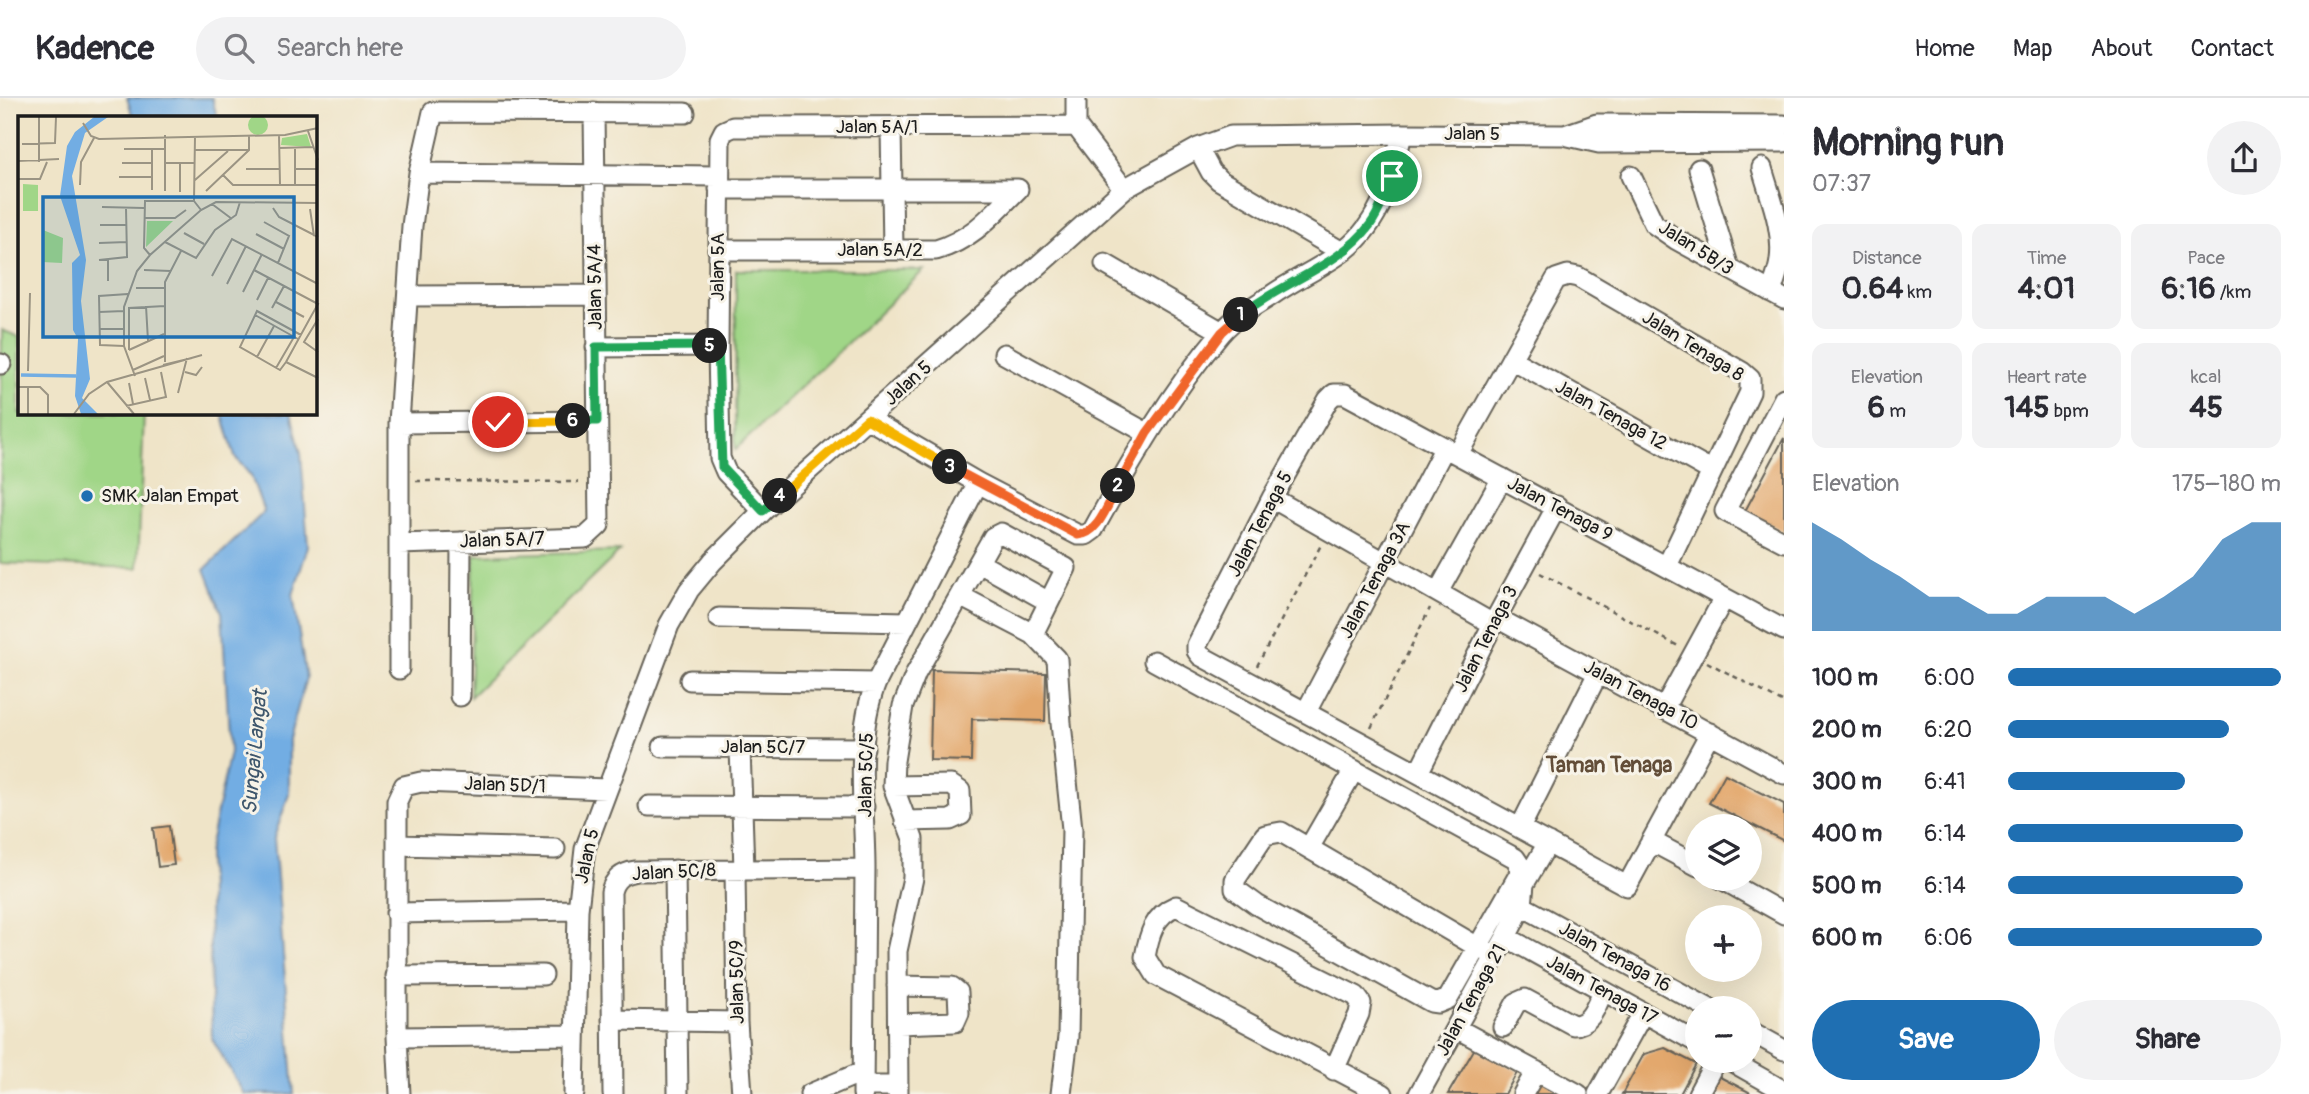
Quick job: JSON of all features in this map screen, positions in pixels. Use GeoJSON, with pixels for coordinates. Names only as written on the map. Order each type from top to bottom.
{"type":"FeatureCollection","features":[{"type":"Feature","properties":{"kind":"street"},"geometry":{"type":"LineString","coordinates":[[1076,98],[1076,126],[1124,189]]}},
{"type":"Feature","properties":{"kind":"street"},"geometry":{"type":"LineString","coordinates":[[399,669],[399,423],[412,226],[419,173],[433,112],[685,113]]}},
{"type":"Feature","properties":{"kind":"street","name":"Jalan 5A/4"},"geometry":{"type":"LineString","coordinates":[[594,113],[599,524]]}},
{"type":"Feature","properties":{"kind":"street","name":"Jalan 5"},"geometry":{"type":"LineString","coordinates":[[1563,135],[1597,124],[1784,125]]}},
{"type":"Feature","properties":{"kind":"street","name":"Jalan 5A/1"},"geometry":{"type":"LineString","coordinates":[[719,182],[720,139],[724,131],[733,127],[1076,126]]}},
{"type":"Feature","properties":{"kind":"street"},"geometry":{"type":"LineString","coordinates":[[891,127],[893,250]]}},
{"type":"Feature","properties":{"kind":"street"},"geometry":{"type":"LineString","coordinates":[[867,419],[1078,535],[1086,535],[1093,530],[1147,433],[1222,332],[1245,312],[1360,238],[1384,199],[1402,134]]}},
{"type":"Feature","properties":{"kind":"street","name":"Jalan 5"},"geometry":{"type":"LineString","coordinates":[[574,1094],[578,910],[585,849],[669,625],[689,590],[713,561],[763,511],[1124,189],[1198,148],[1231,136],[1563,135],[1599,143],[1784,142]]}},
{"type":"Feature","properties":{"kind":"street"},"geometry":{"type":"LineString","coordinates":[[1198,148],[1210,172],[1219,180],[1342,252]]}},
{"type":"Feature","properties":{"kind":"street"},"geometry":{"type":"LineString","coordinates":[[1762,168],[1781,243],[1777,296]]}},
{"type":"Feature","properties":{"kind":"street"},"geometry":{"type":"LineString","coordinates":[[1699,169],[1729,268]]}},
{"type":"Feature","properties":{"kind":"street"},"geometry":{"type":"LineString","coordinates":[[419,173],[594,176],[892,188]]}},
{"type":"Feature","properties":{"kind":"street","name":"Jalan 5B/3"},"geometry":{"type":"LineString","coordinates":[[1631,176],[1654,224],[1677,240],[1777,296]]}},
{"type":"Feature","properties":{"kind":"street","name":"Jalan 5A"},"geometry":{"type":"LineString","coordinates":[[719,182],[718,346],[722,467],[763,511]]}},
{"type":"Feature","properties":{"kind":"street","name":"Jalan 5A/2"},"geometry":{"type":"LineString","coordinates":[[719,250],[936,250],[971,236],[1018,189],[892,188]]}},
{"type":"Feature","properties":{"kind":"street"},"geometry":{"type":"LineString","coordinates":[[1105,264],[1222,332]]}},
{"type":"Feature","properties":{"kind":"street","name":"Jalan Tenaga 3A"},"geometry":{"type":"LineString","coordinates":[[1306,712],[1384,563],[1451,451],[1511,359],[1556,279],[1567,275]]}},
{"type":"Feature","properties":{"kind":"street","name":"Jalan Tenaga 8"},"geometry":{"type":"LineString","coordinates":[[1567,275],[1578,277],[1742,372],[1749,379],[1750,393],[1667,566]]}},
{"type":"Feature","properties":{"kind":"street"},"geometry":{"type":"LineString","coordinates":[[408,296],[596,295]]}},
{"type":"Feature","properties":{"kind":"street"},"geometry":{"type":"LineString","coordinates":[[596,347],[718,346]]}},
{"type":"Feature","properties":{"kind":"street"},"geometry":{"type":"LineString","coordinates":[[1004,354],[1147,433]]}},
{"type":"Feature","properties":{"kind":"street","name":"Jalan Tenaga 12"},"geometry":{"type":"LineString","coordinates":[[1511,359],[1711,471]]}},
{"type":"Feature","properties":{"kind":"street","name":"Jalan Tenaga 9"},"geometry":{"type":"LineString","coordinates":[[1334,394],[1345,394],[1784,630]]}},
{"type":"Feature","properties":{"kind":"street","name":"Jalan Tenaga 5"},"geometry":{"type":"LineString","coordinates":[[1249,681],[1201,656],[1197,645],[1272,498],[1334,394]]}},
{"type":"Feature","properties":{"kind":"street"},"geometry":{"type":"LineString","coordinates":[[1725,511],[1784,398]]}},
{"type":"Feature","properties":{"kind":"street"},"geometry":{"type":"LineString","coordinates":[[399,423],[597,421]]}},
{"type":"Feature","properties":{"kind":"street"},"geometry":{"type":"LineString","coordinates":[[1438,592],[1502,478]]}},
{"type":"Feature","properties":{"kind":"street","name":"Jalan 5C/5"},"geometry":{"type":"LineString","coordinates":[[863,1084],[864,748],[870,704],[893,670],[907,622],[978,482]]}},
{"type":"Feature","properties":{"kind":"street","name":"Jalan Tenaga 10"},"geometry":{"type":"LineString","coordinates":[[1272,498],[1384,563],[1598,673],[1784,774]]}},
{"type":"Feature","properties":{"kind":"street"},"geometry":{"type":"LineString","coordinates":[[1699,498],[1784,542]]}},
{"type":"Feature","properties":{"kind":"street","name":"Jalan Tenaga 3"},"geometry":{"type":"LineString","coordinates":[[1418,773],[1557,506]]}},
{"type":"Feature","properties":{"kind":"street","name":"Jalan 5A/7"},"geometry":{"type":"LineString","coordinates":[[399,544],[584,538],[599,524]]}},
{"type":"Feature","properties":{"kind":"street"},"geometry":{"type":"LineString","coordinates":[[690,680],[893,670],[960,596],[993,537],[1001,533],[1066,568],[1033,634]]}},
{"type":"Feature","properties":{"kind":"street"},"geometry":{"type":"LineString","coordinates":[[460,696],[461,542]]}},
{"type":"Feature","properties":{"kind":"street"},"geometry":{"type":"LineString","coordinates":[[979,562],[1049,602]]}},
{"type":"Feature","properties":{"kind":"street"},"geometry":{"type":"LineString","coordinates":[[960,596],[1033,634],[1057,659],[1072,829],[1068,1037],[1060,1094]]}},
{"type":"Feature","properties":{"kind":"street"},"geometry":{"type":"LineString","coordinates":[[1664,708],[1724,598]]}},
{"type":"Feature","properties":{"kind":"street"},"geometry":{"type":"LineString","coordinates":[[719,618],[907,622]]}},
{"type":"Feature","properties":{"kind":"street"},"geometry":{"type":"LineString","coordinates":[[1154,661],[1515,858],[1520,873],[1476,946],[1447,999],[1438,1003],[1431,1002],[1257,905],[1235,889],[1235,880],[1265,835],[1281,832],[1476,946],[1496,956]]}},
{"type":"Feature","properties":{"kind":"street"},"geometry":{"type":"LineString","coordinates":[[810,1094],[863,1084],[898,1090],[897,951],[913,878],[913,839],[893,786],[894,761],[903,706],[893,670]]}},
{"type":"Feature","properties":{"kind":"street"},"geometry":{"type":"LineString","coordinates":[[1520,828],[1598,673]]}},
{"type":"Feature","properties":{"kind":"street"},"geometry":{"type":"LineString","coordinates":[[1249,681],[1627,886],[1710,733]]}},
{"type":"Feature","properties":{"kind":"street","name":"Jalan 5C/7"},"geometry":{"type":"LineString","coordinates":[[663,747],[864,748]]}},
{"type":"Feature","properties":{"kind":"street","name":"Jalan 5C/9"},"geometry":{"type":"LineString","coordinates":[[740,747],[742,808],[737,1022],[742,1094]]}},
{"type":"Feature","properties":{"kind":"street"},"geometry":{"type":"LineString","coordinates":[[1309,848],[1354,770]]}},
{"type":"Feature","properties":{"kind":"street","name":"Jalan 5D/1"},"geometry":{"type":"LineString","coordinates":[[397,845],[397,802],[404,786],[421,782],[607,789]]}},
{"type":"Feature","properties":{"kind":"street"},"geometry":{"type":"LineString","coordinates":[[893,786],[951,785],[960,791],[961,815],[950,820],[905,821]]}},
{"type":"Feature","properties":{"kind":"street"},"geometry":{"type":"LineString","coordinates":[[649,806],[864,807]]}},
{"type":"Feature","properties":{"kind":"street"},"geometry":{"type":"LineString","coordinates":[[1651,841],[1685,859]]}},
{"type":"Feature","properties":{"kind":"street","name":"Jalan Tenaga 21"},"geometry":{"type":"LineString","coordinates":[[1419,1094],[1522,906],[1524,884],[1548,844]]}},
{"type":"Feature","properties":{"kind":"street"},"geometry":{"type":"LineString","coordinates":[[400,1094],[396,976],[397,845],[555,849]]}},
{"type":"Feature","properties":{"kind":"street","name":"Jalan 5C/8"},"geometry":{"type":"LineString","coordinates":[[613,1094],[613,884],[626,873],[675,870],[865,869]]}},
{"type":"Feature","properties":{"kind":"street"},"geometry":{"type":"LineString","coordinates":[[675,870],[678,1094]]}},
{"type":"Feature","properties":{"kind":"street"},"geometry":{"type":"LineString","coordinates":[[1743,891],[1784,914]]}},
{"type":"Feature","properties":{"kind":"street"},"geometry":{"type":"LineString","coordinates":[[1334,1070],[1359,1014],[1361,1003],[1356,996],[1176,906],[1163,912],[1150,935],[1145,957],[1156,975],[1334,1070],[1383,1094]]}},
{"type":"Feature","properties":{"kind":"street","name":"Jalan Tenaga 16"},"geometry":{"type":"LineString","coordinates":[[1522,906],[1686,996]]}},
{"type":"Feature","properties":{"kind":"street"},"geometry":{"type":"LineString","coordinates":[[396,913],[578,910]]}},
{"type":"Feature","properties":{"kind":"street","name":"Jalan Tenaga 17"},"geometry":{"type":"LineString","coordinates":[[1506,937],[1685,1036]]}},
{"type":"Feature","properties":{"kind":"street"},"geometry":{"type":"LineString","coordinates":[[396,976],[543,975]]}},
{"type":"Feature","properties":{"kind":"street"},"geometry":{"type":"LineString","coordinates":[[897,986],[952,987],[958,992],[960,1013],[954,1022],[898,1024]]}},
{"type":"Feature","properties":{"kind":"street"},"geometry":{"type":"LineString","coordinates":[[1503,1027],[1516,1003],[1525,999],[1573,1025],[1582,1025],[1588,1021],[1603,991]]}},
{"type":"Feature","properties":{"kind":"street"},"geometry":{"type":"LineString","coordinates":[[1598,1094],[1643,1013]]}},
{"type":"Feature","properties":{"kind":"street"},"geometry":{"type":"LineString","coordinates":[[612,1020],[737,1022]]}},
{"type":"Feature","properties":{"kind":"street"},"geometry":{"type":"LineString","coordinates":[[1456,1028],[1578,1094]]}},
{"type":"Feature","properties":{"kind":"street"},"geometry":{"type":"LineString","coordinates":[[397,1037],[575,1035]]}},
{"type":"Feature","properties":{"kind":"street"},"geometry":{"type":"LineString","coordinates":[[1762,1038],[1784,1050]]}},
{"type":"Feature","properties":{"kind":"street"},"geometry":{"type":"LineString","coordinates":[[1523,1094],[1536,1071]]}},
{"type":"Feature","properties":{"kind":"street"},"geometry":{"type":"LineString","coordinates":[[1698,1094],[1709,1073]]}},
{"type":"Feature","properties":{"kind":"street"},"geometry":{"type":"LineString","coordinates":[[1750,1073],[1779,1091]]}},
{"type":"Feature","properties":{"kind":"path"},"geometry":{"type":"LineString","coordinates":[[407,481],[578,482]]}},
{"type":"Feature","properties":{"kind":"path"},"geometry":{"type":"LineString","coordinates":[[1249,681],[1329,530]]}},
{"type":"Feature","properties":{"kind":"path"},"geometry":{"type":"LineString","coordinates":[[1525,565],[1784,703]]}},
{"type":"Feature","properties":{"kind":"path"},"geometry":{"type":"LineString","coordinates":[[1363,743],[1438,592]]}},
{"type":"Feature","properties":{"kind":"green space"},"geometry":{"type":"Polygon","coordinates":[[[736,270],[924,270],[735,450],[736,270]]]}},
{"type":"Feature","properties":{"kind":"green space","name":"SMK Jalan Empat"},"geometry":{"type":"Polygon","coordinates":[[[2,330],[18,337],[18,415],[144,415],[138,568],[0,563],[2,330]]]}},
{"type":"Feature","properties":{"kind":"green space"},"geometry":{"type":"Polygon","coordinates":[[[620,551],[470,697],[474,555],[620,551]]]}},
{"type":"Feature","properties":{"kind":"water"},"geometry":{"type":"Polygon","coordinates":[[[127,98],[212,98],[217,116],[133,116],[127,98]]]}},
{"type":"Feature","properties":{"kind":"water","name":"Sungai Langat"},"geometry":{"type":"Polygon","coordinates":[[[223,415],[292,415],[301,453],[308,546],[293,595],[306,678],[289,740],[289,794],[274,838],[294,1094],[244,1094],[212,1039],[208,853],[230,752],[222,613],[205,569],[264,512],[251,476],[235,457],[223,415]]]}},
{"type":"Feature","properties":{"kind":"building"},"geometry":{"type":"Polygon","coordinates":[[[1784,438],[1784,532],[1745,511],[1784,438]]]}},
{"type":"Feature","properties":{"kind":"building"},"geometry":{"type":"Polygon","coordinates":[[[932,670],[1046,673],[1045,721],[972,719],[971,761],[930,760],[932,670]]]}},
{"type":"Feature","properties":{"kind":"building"},"geometry":{"type":"Polygon","coordinates":[[[1725,774],[1784,804],[1784,841],[1762,830],[1762,814],[1731,814],[1709,803],[1725,774]]]}},
{"type":"Feature","properties":{"kind":"building"},"geometry":{"type":"Polygon","coordinates":[[[169,826],[174,865],[158,867],[153,828],[169,826]]]}},
{"type":"Feature","properties":{"kind":"building"},"geometry":{"type":"Polygon","coordinates":[[[1475,1048],[1518,1071],[1505,1094],[1448,1094],[1475,1048]]]}},
{"type":"Feature","properties":{"kind":"building"},"geometry":{"type":"Polygon","coordinates":[[[1665,1048],[1685,1058],[1685,1073],[1691,1073],[1680,1094],[1622,1094],[1644,1054],[1665,1048]]]}},
{"type":"Feature","properties":{"kind":"building"},"geometry":{"type":"Polygon","coordinates":[[[1716,1075],[1749,1092],[1750,1094],[1705,1094],[1716,1075]]]}},
{"type":"Feature","properties":{"kind":"building"},"geometry":{"type":"Polygon","coordinates":[[[1539,1078],[1566,1094],[1530,1094],[1539,1078]]]}},
{"type":"Feature","properties":{"kind":"place","name":"SMK Jalan Empat"},"geometry":{"type":"Point","coordinates":[87,496]}},
{"type":"Feature","properties":{"kind":"district","name":"Taman Tenaga"},"geometry":{"type":"Point","coordinates":[1609,765]}},
{"type":"Feature","properties":{"kind":"route"},"geometry":{"type":"LineString","coordinates":[[498,422],[597,421],[596,347],[718,346],[722,467],[763,511],[867,419],[1078,535],[1086,535],[1093,530],[1147,433],[1222,332],[1245,312],[1360,238],[1384,199],[1392,176]]}}]}
